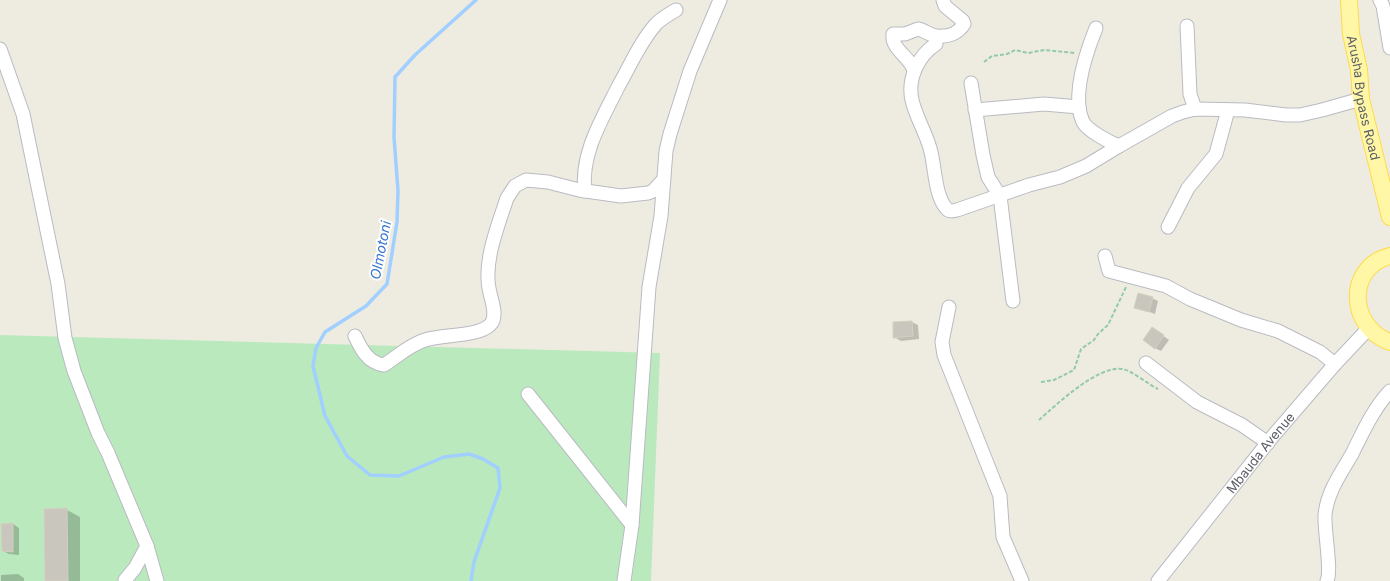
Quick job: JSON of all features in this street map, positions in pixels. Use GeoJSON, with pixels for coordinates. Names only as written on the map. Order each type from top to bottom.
{"type":"FeatureCollection","features":[{"type":"Feature","properties":{"kind":"main road","name":"Arusha Bypass Road"},"geometry":{"type":"LineString","coordinates":[[1349,0],[1351,34],[1359,70],[1361,99],[1390,217]]}},
{"type":"Feature","properties":{"kind":"main road"},"geometry":{"type":"LineString","coordinates":[[1390,245],[1386,258],[1374,264],[1364,275],[1358,288],[1357,303],[1361,317],[1368,329],[1381,339],[1390,342]]}},
{"type":"Feature","properties":{"kind":"street"},"geometry":{"type":"LineString","coordinates":[[624,581],[632,525],[649,287],[661,216],[663,180],[668,140],[690,71],[720,0]]}},
{"type":"Feature","properties":{"kind":"street"},"geometry":{"type":"LineString","coordinates":[[943,0],[945,6],[963,21],[964,24],[959,30],[949,36],[935,36],[918,29],[905,34],[894,34],[895,45],[910,61],[914,71],[912,100],[931,152],[936,177],[945,208],[950,210],[957,210],[1029,185],[1060,177],[1101,158],[1172,116],[1195,109],[1300,115],[1361,99]]}},
{"type":"Feature","properties":{"kind":"street"},"geometry":{"type":"LineString","coordinates":[[1384,3],[1390,48]]}},
{"type":"Feature","properties":{"kind":"street"},"geometry":{"type":"LineString","coordinates":[[585,191],[584,172],[596,133],[605,111],[645,38],[657,23],[676,10]]}},
{"type":"Feature","properties":{"kind":"street"},"geometry":{"type":"LineString","coordinates":[[1187,26],[1189,89],[1195,109]]}},
{"type":"Feature","properties":{"kind":"street"},"geometry":{"type":"LineString","coordinates":[[1096,28],[1085,57],[1081,79],[1079,107],[1084,124],[1105,140],[1119,146]]}},
{"type":"Feature","properties":{"kind":"street"},"geometry":{"type":"LineString","coordinates":[[914,71],[926,52],[936,44]]}},
{"type":"Feature","properties":{"kind":"street"},"geometry":{"type":"LineString","coordinates":[[0,49],[23,114],[58,284],[65,338],[74,371],[98,433],[108,453],[147,546],[157,581]]}},
{"type":"Feature","properties":{"kind":"street"},"geometry":{"type":"LineString","coordinates":[[971,83],[988,177],[1000,196],[1013,301]]}},
{"type":"Feature","properties":{"kind":"street"},"geometry":{"type":"LineString","coordinates":[[975,110],[1044,104],[1079,107]]}},
{"type":"Feature","properties":{"kind":"street"},"geometry":{"type":"LineString","coordinates":[[1168,227],[1188,188],[1216,154],[1228,110]]}},
{"type":"Feature","properties":{"kind":"street"},"geometry":{"type":"LineString","coordinates":[[355,336],[359,345],[371,361],[384,365],[399,352],[418,343],[438,337],[467,334],[487,327],[493,321],[494,315],[488,287],[487,265],[511,189],[520,182],[538,180],[585,191],[621,196],[643,195],[653,191],[663,180]]}},
{"type":"Feature","properties":{"kind":"street"},"geometry":{"type":"LineString","coordinates":[[1105,256],[1109,271],[1166,286],[1190,299],[1240,320],[1278,331],[1320,352],[1335,364]]}},
{"type":"Feature","properties":{"kind":"street"},"geometry":{"type":"LineString","coordinates":[[949,307],[942,342],[944,355],[1000,496],[1003,537],[1022,581]]}},
{"type":"Feature","properties":{"kind":"street","name":"Mbauda Avenue"},"geometry":{"type":"LineString","coordinates":[[1160,580],[1268,443],[1335,364],[1368,329]]}},
{"type":"Feature","properties":{"kind":"street"},"geometry":{"type":"LineString","coordinates":[[1146,363],[1197,402],[1242,425],[1268,443]]}},
{"type":"Feature","properties":{"kind":"street"},"geometry":{"type":"LineString","coordinates":[[1327,581],[1330,573],[1325,535],[1325,521],[1329,496],[1374,411],[1390,392]]}},
{"type":"Feature","properties":{"kind":"street"},"geometry":{"type":"LineString","coordinates":[[528,394],[632,525]]}},
{"type":"Feature","properties":{"kind":"street"},"geometry":{"type":"LineString","coordinates":[[125,580],[138,564],[147,546]]}},
{"type":"Feature","properties":{"kind":"path"},"geometry":{"type":"LineString","coordinates":[[984,62],[995,55],[1007,54],[1015,50],[1028,53],[1044,50],[1074,53],[1085,57]]}},
{"type":"Feature","properties":{"kind":"path"},"geometry":{"type":"LineString","coordinates":[[1041,382],[1054,380],[1074,370],[1081,349],[1094,340],[1108,325],[1129,283],[1138,278]]}},
{"type":"Feature","properties":{"kind":"path"},"geometry":{"type":"LineString","coordinates":[[1039,420],[1077,388],[1111,370],[1119,369],[1129,371],[1163,391]]}},
{"type":"Feature","properties":{"kind":"green space"},"geometry":{"type":"Polygon","coordinates":[[[0,335],[660,353],[651,581],[0,581],[0,335]]]}},
{"type":"Feature","properties":{"kind":"building"},"geometry":{"type":"Polygon","coordinates":[[[1138,293],[1153,297],[1149,312],[1134,308],[1138,293]]]}},
{"type":"Feature","properties":{"kind":"building"},"geometry":{"type":"Polygon","coordinates":[[[912,321],[913,336],[893,338],[893,322],[912,321]]]}},
{"type":"Feature","properties":{"kind":"building"},"geometry":{"type":"Polygon","coordinates":[[[1152,327],[1164,335],[1155,349],[1143,340],[1152,327]]]}},
{"type":"Feature","properties":{"kind":"building"},"geometry":{"type":"Polygon","coordinates":[[[67,508],[68,581],[45,581],[44,509],[67,508]]]}},
{"type":"Feature","properties":{"kind":"building"},"geometry":{"type":"Polygon","coordinates":[[[13,523],[13,552],[2,551],[1,524],[13,523]]]}},
{"type":"Feature","properties":{"kind":"waterway","name":"Olmotoni"},"geometry":{"type":"LineString","coordinates":[[471,581],[474,562],[500,488],[498,468],[483,459],[469,454],[444,457],[399,476],[370,475],[347,456],[325,416],[313,366],[316,348],[325,332],[366,306],[387,284],[397,222],[398,191],[394,137],[395,77],[415,55],[476,0]]}}]}
